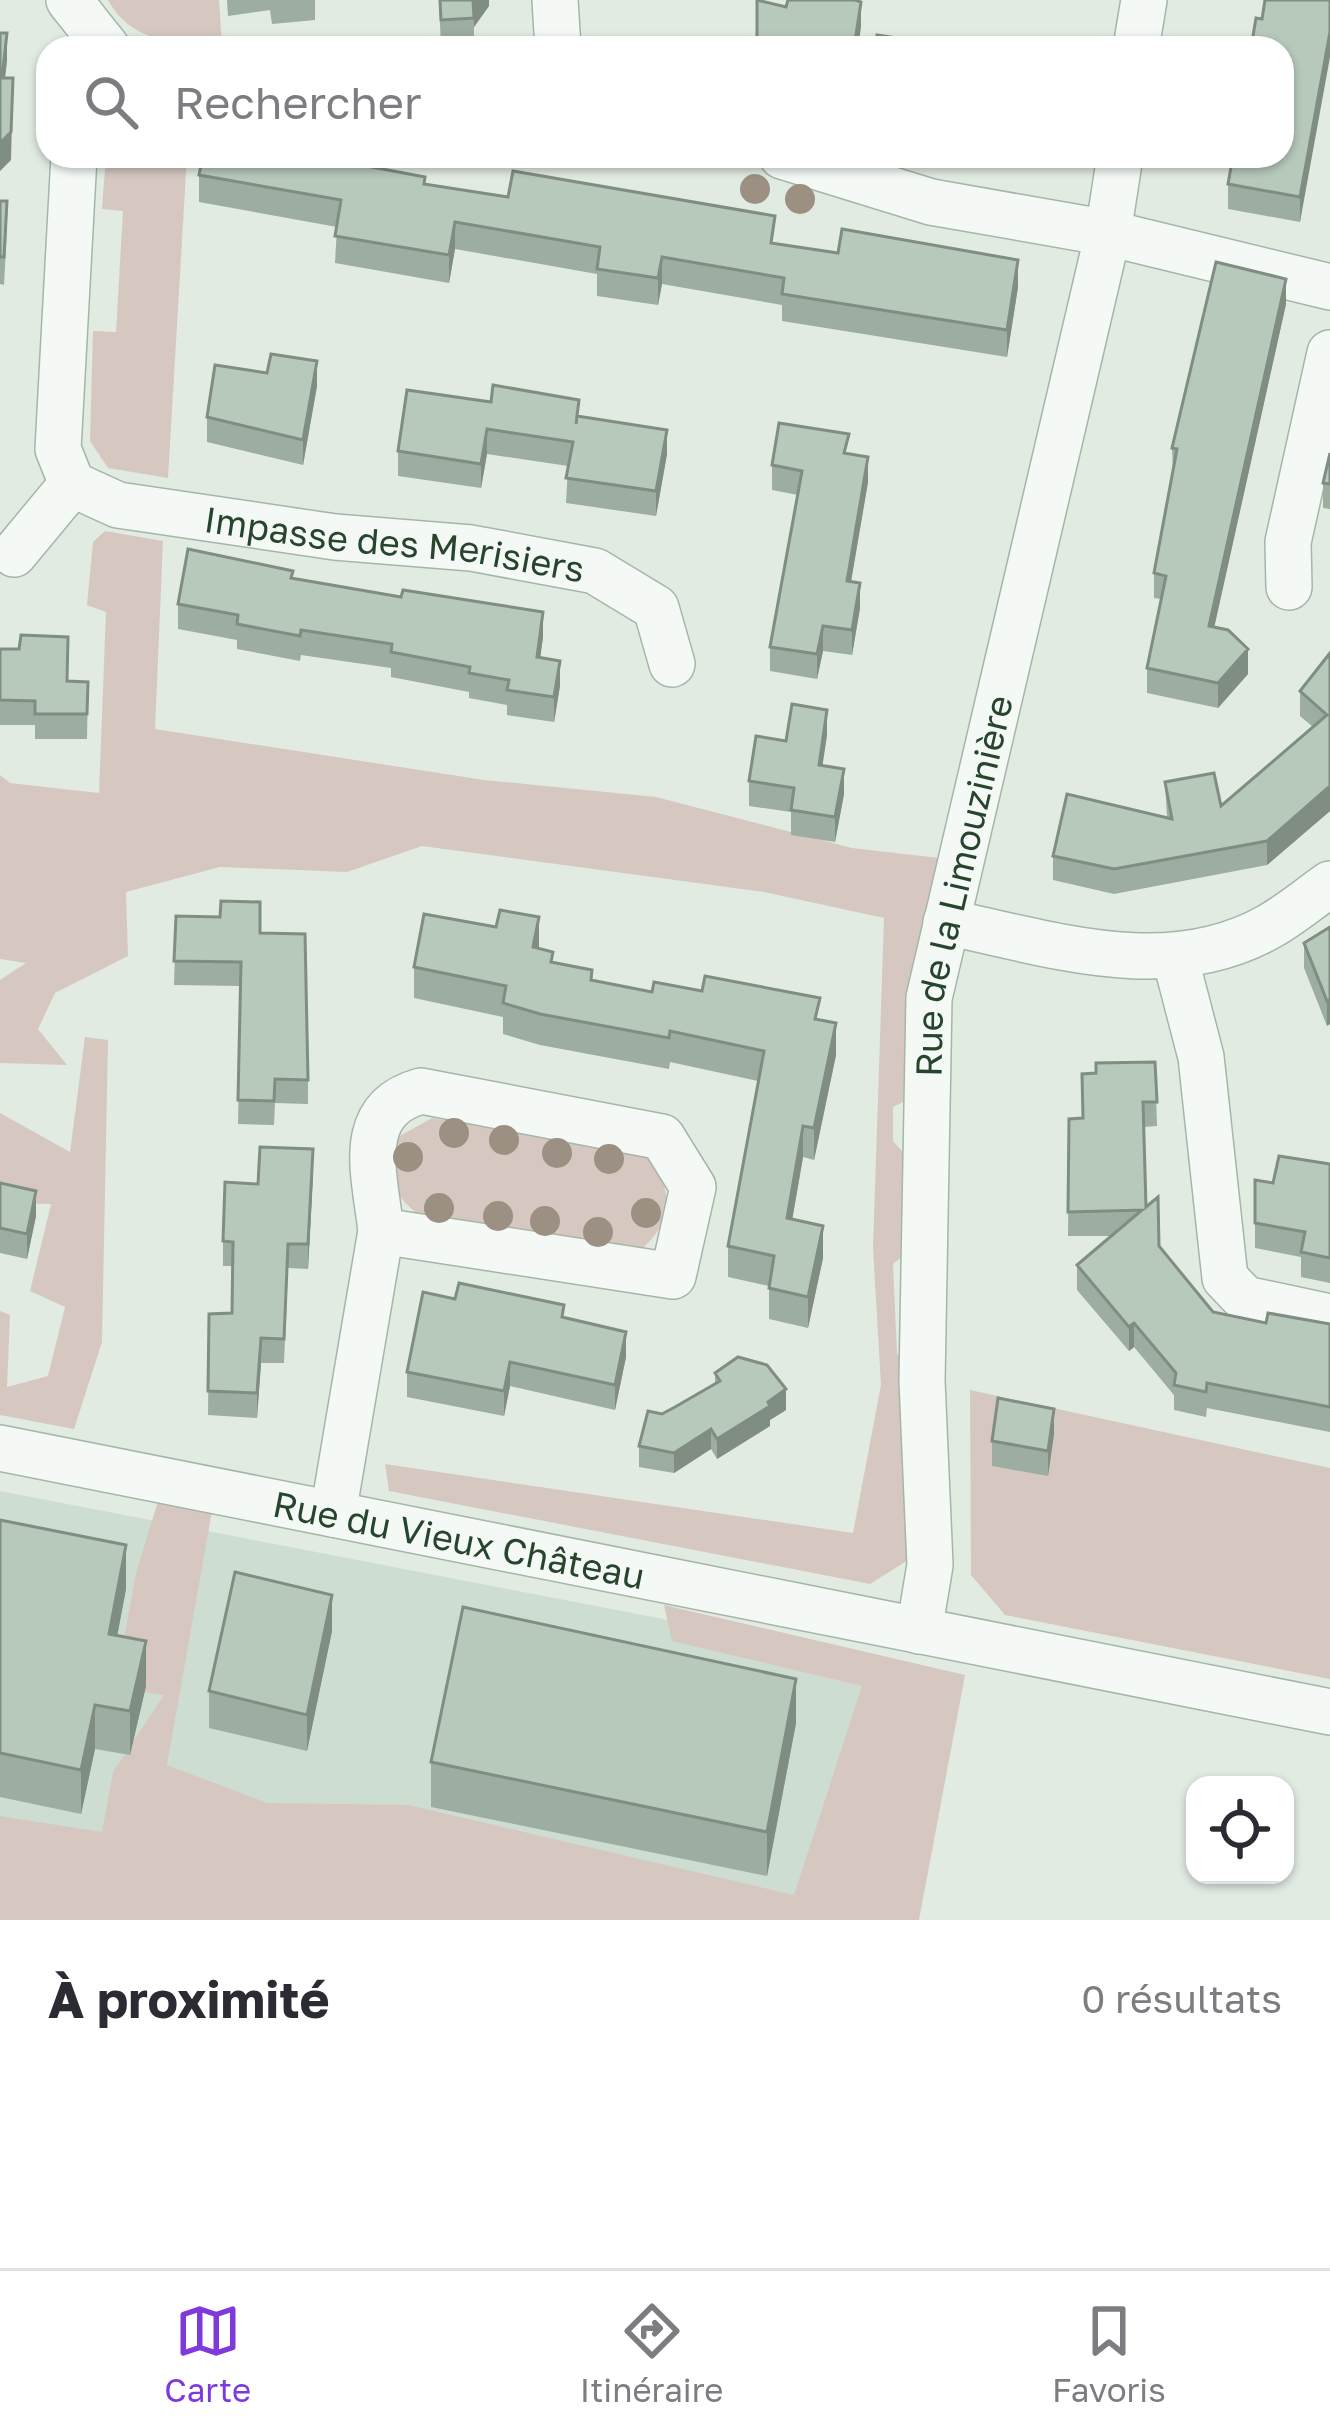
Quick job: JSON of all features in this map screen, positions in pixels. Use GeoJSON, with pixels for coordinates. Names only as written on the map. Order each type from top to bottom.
{"type":"FeatureCollection","features":[{"type":"Feature","properties":{"kind":"street"},"geometry":{"type":"LineString","coordinates":[[69,0],[98,36]]}},
{"type":"Feature","properties":{"kind":"street"},"geometry":{"type":"LineString","coordinates":[[555,0],[557,36]]}},
{"type":"Feature","properties":{"kind":"street"},"geometry":{"type":"LineString","coordinates":[[1138,36],[1144,0]]}},
{"type":"Feature","properties":{"kind":"street"},"geometry":{"type":"LineString","coordinates":[[14,554],[72,484],[58,449],[73,168]]}},
{"type":"Feature","properties":{"kind":"street"},"geometry":{"type":"LineString","coordinates":[[821,168],[931,202],[1108,233],[1330,287]]}},
{"type":"Feature","properties":{"kind":"street","name":"Rue de la Limouzinière"},"geometry":{"type":"LineString","coordinates":[[919,1631],[930,1565],[922,1382],[929,998],[1108,233],[1118,168]]}},
{"type":"Feature","properties":{"kind":"street"},"geometry":{"type":"LineString","coordinates":[[1289,587],[1288,542],[1330,352]]}},
{"type":"Feature","properties":{"kind":"street","name":"Impasse des Merisiers"},"geometry":{"type":"LineString","coordinates":[[72,484],[118,505],[335,537],[471,548],[595,571],[656,608],[672,664]]}},
{"type":"Feature","properties":{"kind":"street"},"geometry":{"type":"LineString","coordinates":[[946,922],[1094,954],[1175,958],[1268,927],[1330,884]]}},
{"type":"Feature","properties":{"kind":"street"},"geometry":{"type":"LineString","coordinates":[[1175,958],[1201,1058],[1225,1278],[1245,1299],[1330,1317]]}},
{"type":"Feature","properties":{"kind":"street"},"geometry":{"type":"LineString","coordinates":[[333,1514],[381,1232],[373,1154],[378,1116],[398,1097],[421,1091],[662,1137],[693,1187],[673,1276],[381,1232]]}},
{"type":"Feature","properties":{"kind":"street","name":"Rue du Vieux Château"},"geometry":{"type":"LineString","coordinates":[[0,1448],[1330,1712]]}},
{"type":"Feature","properties":{"kind":"shaded area"},"geometry":{"type":"Polygon","coordinates":[[[108,0],[219,0],[221,36],[151,36],[118,14],[108,0]]]}},
{"type":"Feature","properties":{"kind":"shaded area"},"geometry":{"type":"Polygon","coordinates":[[[105,168],[186,168],[168,478],[108,468],[90,441],[93,331],[116,332],[123,211],[102,209],[105,168]]]}},
{"type":"Feature","properties":{"kind":"shaded area"},"geometry":{"type":"Polygon","coordinates":[[[105,531],[163,541],[155,729],[484,780],[656,797],[852,848],[939,858],[915,1096],[893,1107],[893,1141],[911,1161],[908,1252],[893,1264],[897,1353],[906,1368],[913,1557],[870,1584],[389,1491],[385,1464],[853,1533],[881,1385],[873,1248],[884,918],[764,892],[422,846],[347,872],[220,867],[126,892],[128,956],[55,993],[38,1029],[67,1065],[0,1063],[0,980],[26,963],[0,959],[0,775],[10,783],[99,793],[106,612],[87,605],[93,542],[105,531]]]}},
{"type":"Feature","properties":{"kind":"shaded area"},"geometry":{"type":"Polygon","coordinates":[[[85,1037],[108,1040],[102,1342],[74,1429],[0,1415],[0,1311],[10,1315],[7,1387],[48,1376],[65,1307],[30,1291],[51,1204],[0,1203],[0,1113],[70,1152],[85,1037]]]}},
{"type":"Feature","properties":{"kind":"shaded area"},"geometry":{"type":"Polygon","coordinates":[[[432,1118],[651,1156],[666,1196],[659,1229],[638,1253],[428,1221],[400,1195],[393,1164],[398,1137],[432,1118]]]}},
{"type":"Feature","properties":{"kind":"shaded area"},"geometry":{"type":"Polygon","coordinates":[[[970,1390],[1330,1468],[1330,1679],[1005,1615],[971,1575],[970,1390]]]}},
{"type":"Feature","properties":{"kind":"shaded area"},"geometry":{"type":"Polygon","coordinates":[[[0,1491],[886,1662],[840,1920],[0,1920],[0,1491]]]}},
{"type":"Feature","properties":{"kind":"shaded area"},"geometry":{"type":"Polygon","coordinates":[[[159,1498],[212,1511],[167,1765],[267,1803],[408,1805],[794,1895],[862,1686],[672,1641],[664,1605],[965,1675],[919,1920],[0,1920],[0,1816],[102,1832],[113,1772],[164,1695],[115,1688],[136,1573],[159,1498]]]}},
{"type":"Feature","properties":{"kind":"building"},"geometry":{"type":"Polygon","coordinates":[[[440,0],[473,0],[474,18],[441,20],[440,0]]]}},
{"type":"Feature","properties":{"kind":"building"},"geometry":{"type":"Polygon","coordinates":[[[757,0],[786,7],[788,0],[861,2],[856,36],[757,36],[757,0]]]}},
{"type":"Feature","properties":{"kind":"building"},"geometry":{"type":"Polygon","coordinates":[[[1265,0],[1330,0],[1330,32],[1300,197],[1228,184],[1231,168],[1294,168],[1294,36],[1253,36],[1256,18],[1262,19],[1265,0]]]}},
{"type":"Feature","properties":{"kind":"building"},"geometry":{"type":"Polygon","coordinates":[[[0,33],[7,33],[2,78],[13,78],[11,132],[0,143],[0,33]]]}},
{"type":"Feature","properties":{"kind":"building"},"geometry":{"type":"Polygon","coordinates":[[[200,168],[377,168],[425,177],[424,184],[508,197],[513,171],[775,216],[771,243],[838,253],[842,229],[1018,260],[1007,330],[782,294],[784,278],[662,257],[658,278],[597,269],[600,247],[455,222],[449,255],[335,236],[341,200],[199,175],[200,168]]]}},
{"type":"Feature","properties":{"kind":"building"},"geometry":{"type":"Polygon","coordinates":[[[0,201],[7,201],[4,257],[0,257],[0,201]]]}},
{"type":"Feature","properties":{"kind":"building"},"geometry":{"type":"Polygon","coordinates":[[[1216,262],[1286,279],[1209,626],[1228,630],[1248,649],[1218,683],[1147,668],[1166,576],[1154,573],[1177,449],[1172,448],[1216,262]]]}},
{"type":"Feature","properties":{"kind":"building"},"geometry":{"type":"Polygon","coordinates":[[[271,354],[317,361],[303,440],[207,417],[215,365],[267,373],[271,354]]]}},
{"type":"Feature","properties":{"kind":"building"},"geometry":{"type":"Polygon","coordinates":[[[493,385],[579,400],[577,416],[667,430],[656,491],[566,478],[573,442],[487,429],[481,464],[398,451],[407,390],[491,402],[493,385]]]}},
{"type":"Feature","properties":{"kind":"building"},"geometry":{"type":"Polygon","coordinates":[[[779,423],[849,434],[844,453],[868,457],[847,581],[860,583],[852,630],[823,626],[817,654],[770,647],[802,471],[772,465],[779,423]]]}},
{"type":"Feature","properties":{"kind":"building"},"geometry":{"type":"Polygon","coordinates":[[[1330,453],[1330,484],[1323,483],[1330,453]]]}},
{"type":"Feature","properties":{"kind":"building"},"geometry":{"type":"Polygon","coordinates":[[[188,549],[293,571],[291,578],[401,597],[403,590],[543,612],[537,657],[560,661],[554,697],[507,690],[509,680],[469,673],[470,667],[391,652],[392,644],[301,630],[300,636],[237,624],[238,615],[178,604],[188,549]]]}},
{"type":"Feature","properties":{"kind":"building"},"geometry":{"type":"Polygon","coordinates":[[[21,635],[68,637],[67,681],[88,682],[87,714],[35,714],[35,701],[0,700],[0,649],[19,649],[21,635]]]}},
{"type":"Feature","properties":{"kind":"building"},"geometry":{"type":"Polygon","coordinates":[[[1330,653],[1330,786],[1267,841],[1114,869],[1053,856],[1067,794],[1172,819],[1165,782],[1214,773],[1221,806],[1327,715],[1300,691],[1330,653]]]}},
{"type":"Feature","properties":{"kind":"building"},"geometry":{"type":"Polygon","coordinates":[[[792,704],[827,710],[819,765],[844,769],[835,817],[791,810],[794,788],[749,781],[756,736],[786,741],[792,704]]]}},
{"type":"Feature","properties":{"kind":"building"},"geometry":{"type":"Polygon","coordinates":[[[221,901],[260,902],[260,933],[305,934],[308,1080],[275,1079],[274,1101],[238,1100],[241,962],[174,961],[176,916],[220,917],[221,901]]]}},
{"type":"Feature","properties":{"kind":"building"},"geometry":{"type":"Polygon","coordinates":[[[500,910],[539,917],[533,947],[553,952],[551,962],[592,970],[591,980],[652,992],[654,982],[702,991],[705,976],[820,998],[815,1019],[836,1023],[814,1128],[803,1126],[787,1218],[823,1226],[808,1297],[769,1288],[774,1256],[728,1246],[764,1051],[670,1031],[669,1038],[540,1014],[503,1003],[506,986],[414,967],[424,914],[496,927],[500,910]]]}},
{"type":"Feature","properties":{"kind":"building"},"geometry":{"type":"Polygon","coordinates":[[[1330,927],[1330,999],[1327,1001],[1304,943],[1330,927]]]}},
{"type":"Feature","properties":{"kind":"building"},"geometry":{"type":"Polygon","coordinates":[[[1155,1062],[1157,1102],[1143,1102],[1146,1207],[1158,1197],[1159,1246],[1213,1312],[1266,1323],[1268,1313],[1330,1324],[1330,1407],[1207,1383],[1206,1392],[1174,1385],[1176,1373],[1077,1265],[1142,1210],[1068,1212],[1069,1119],[1083,1118],[1082,1074],[1096,1073],[1096,1063],[1155,1062]]]}},
{"type":"Feature","properties":{"kind":"building"},"geometry":{"type":"Polygon","coordinates":[[[260,1147],[313,1149],[308,1244],[288,1244],[284,1339],[261,1338],[257,1393],[208,1391],[209,1314],[232,1313],[233,1242],[223,1241],[225,1182],[258,1184],[260,1147]]]}},
{"type":"Feature","properties":{"kind":"building"},"geometry":{"type":"Polygon","coordinates":[[[1279,1156],[1330,1164],[1330,1258],[1301,1252],[1305,1232],[1255,1223],[1255,1180],[1273,1183],[1279,1156]]]}},
{"type":"Feature","properties":{"kind":"building"},"geometry":{"type":"Polygon","coordinates":[[[0,1183],[36,1191],[27,1234],[0,1228],[0,1183]]]}},
{"type":"Feature","properties":{"kind":"building"},"geometry":{"type":"Polygon","coordinates":[[[459,1283],[564,1305],[562,1317],[626,1332],[615,1385],[510,1362],[504,1391],[407,1372],[423,1292],[455,1299],[459,1283]]]}},
{"type":"Feature","properties":{"kind":"building"},"geometry":{"type":"Polygon","coordinates":[[[738,1357],[767,1365],[786,1389],[768,1402],[770,1406],[717,1439],[711,1429],[674,1453],[639,1446],[648,1411],[662,1414],[720,1381],[715,1373],[738,1357]]]}},
{"type":"Feature","properties":{"kind":"building"},"geometry":{"type":"Polygon","coordinates":[[[998,1398],[1054,1409],[1048,1451],[992,1441],[998,1398]]]}},
{"type":"Feature","properties":{"kind":"building"},"geometry":{"type":"Polygon","coordinates":[[[0,1520],[126,1545],[109,1634],[146,1641],[130,1711],[95,1705],[81,1770],[0,1753],[0,1520]]]}},
{"type":"Feature","properties":{"kind":"building"},"geometry":{"type":"Polygon","coordinates":[[[235,1572],[332,1595],[307,1715],[209,1691],[235,1572]]]}},
{"type":"Feature","properties":{"kind":"building"},"geometry":{"type":"Polygon","coordinates":[[[463,1607],[796,1679],[767,1832],[431,1762],[463,1607]]]}}]}
